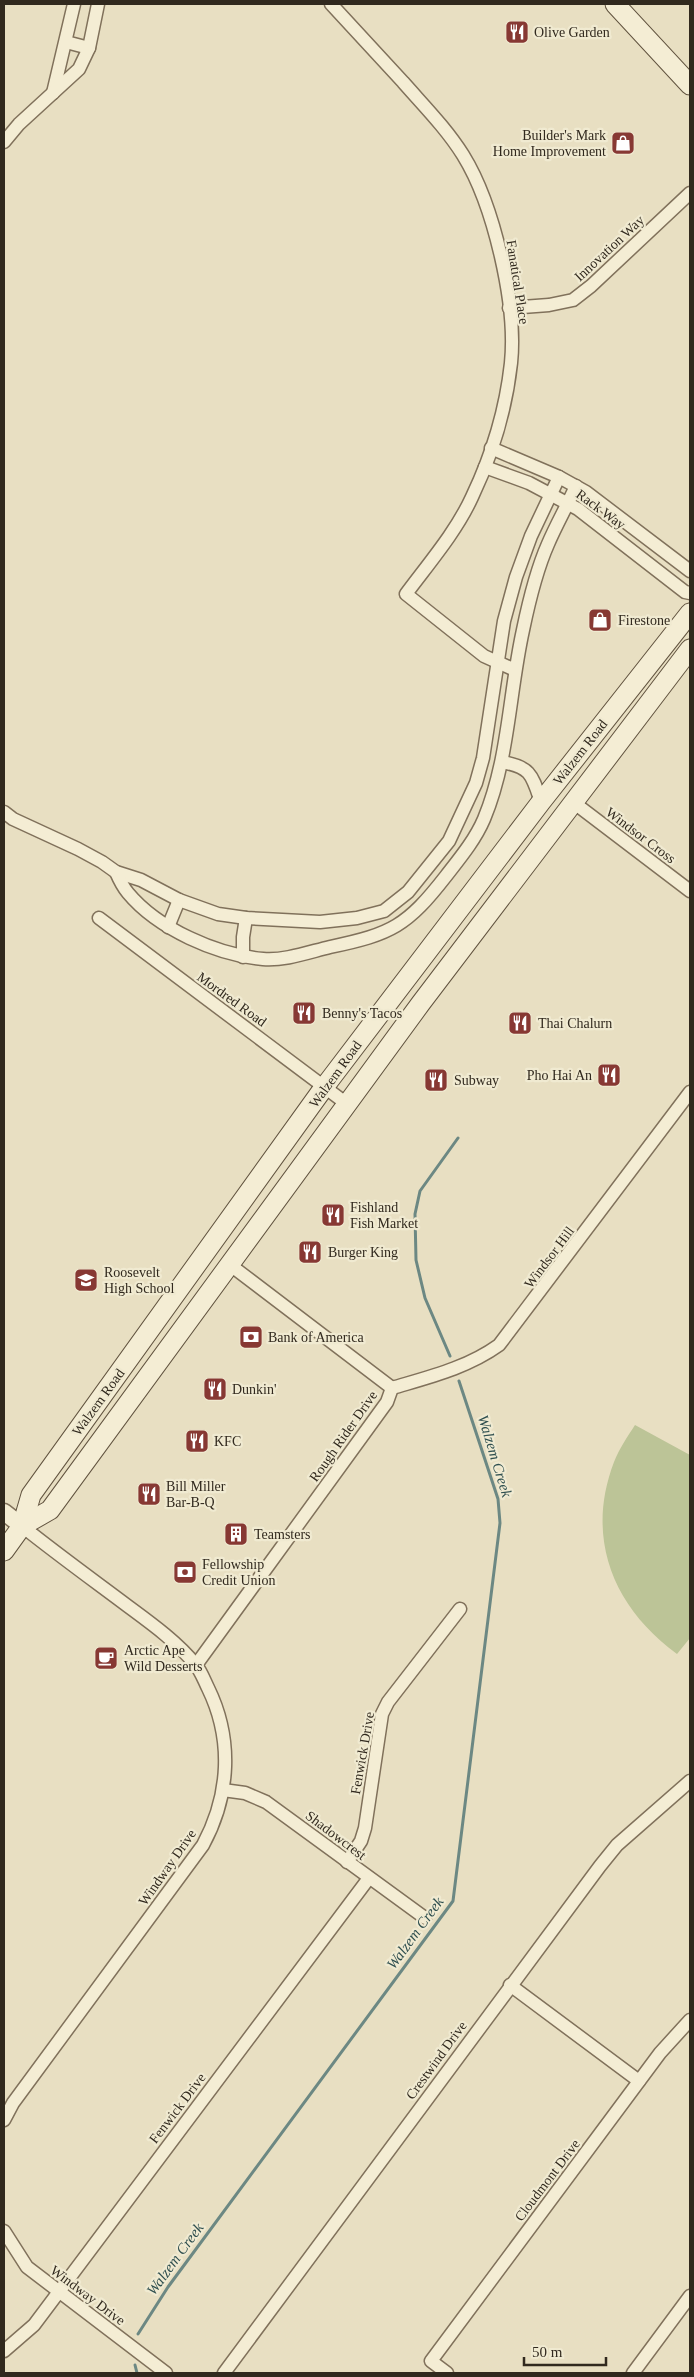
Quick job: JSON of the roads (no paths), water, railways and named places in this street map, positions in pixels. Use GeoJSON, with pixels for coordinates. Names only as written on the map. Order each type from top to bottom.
{"type":"FeatureCollection","features":[{"type":"Feature","properties":{"kind":"main road"},"geometry":{"type":"LineString","coordinates":[[615,4],[690,85]]}},
{"type":"Feature","properties":{"kind":"main road","name":"Walzem Road"},"geometry":{"type":"LineString","coordinates":[[4,1551],[22,1526],[31,1495],[325,1086],[541,802],[690,613]]}},
{"type":"Feature","properties":{"kind":"main road","name":"Walzem Road"},"geometry":{"type":"LineString","coordinates":[[22,1526],[50,1510],[347,1104],[690,649]]}},
{"type":"Feature","properties":{"kind":"main road"},"geometry":{"type":"LineString","coordinates":[[573,802],[566,795],[567,787],[609,715]]}},
{"type":"Feature","properties":{"kind":"main road"},"geometry":{"type":"LineString","coordinates":[[229,1264],[226,1254],[227,1245],[263,1174]]}},
{"type":"Feature","properties":{"kind":"street"},"geometry":{"type":"LineString","coordinates":[[53,93],[74,4]]}},
{"type":"Feature","properties":{"kind":"street"},"geometry":{"type":"LineString","coordinates":[[4,142],[19,124],[79,69],[89,48],[98,4]]}},
{"type":"Feature","properties":{"kind":"street","name":"Fanatical Place"},"geometry":{"type":"LineString","coordinates":[[331,4],[440,123],[463,156],[484,198],[500,251],[509,308],[511,361],[504,408],[485,468],[472,499],[442,546],[406,594],[484,656],[496,663]]}},
{"type":"Feature","properties":{"kind":"street"},"geometry":{"type":"LineString","coordinates":[[66,42],[89,48]]}},
{"type":"Feature","properties":{"kind":"street","name":"Innovation Way"},"geometry":{"type":"LineString","coordinates":[[509,308],[549,306],[573,300],[592,286],[690,193]]}},
{"type":"Feature","properties":{"kind":"street","name":"Rack Way"},"geometry":{"type":"LineString","coordinates":[[491,448],[576,486],[690,571]]}},
{"type":"Feature","properties":{"kind":"street","name":"Rack Way"},"geometry":{"type":"LineString","coordinates":[[485,468],[529,483],[568,503],[685,592],[690,593]]}},
{"type":"Feature","properties":{"kind":"street"},"geometry":{"type":"LineString","coordinates":[[4,812],[18,822],[102,862],[116,872],[141,880],[179,900],[218,914],[246,918],[320,922],[357,918],[384,911],[408,892],[449,841],[476,783],[483,758],[496,663],[516,577],[531,536],[558,477]]}},
{"type":"Feature","properties":{"kind":"street"},"geometry":{"type":"LineString","coordinates":[[116,872],[127,893],[168,927],[218,950],[243,958],[271,960],[359,941],[380,935],[405,921],[425,903],[465,853],[483,821],[502,762],[515,670],[534,586],[547,546],[576,486]]}},
{"type":"Feature","properties":{"kind":"street"},"geometry":{"type":"LineString","coordinates":[[496,663],[515,670]]}},
{"type":"Feature","properties":{"kind":"street"},"geometry":{"type":"LineString","coordinates":[[502,762],[518,764],[527,770],[535,784],[541,802]]}},
{"type":"Feature","properties":{"kind":"street","name":"Windsor Cross"},"geometry":{"type":"LineString","coordinates":[[573,802],[690,892]]}},
{"type":"Feature","properties":{"kind":"street"},"geometry":{"type":"LineString","coordinates":[[168,927],[179,900]]}},
{"type":"Feature","properties":{"kind":"street","name":"Mordred Road"},"geometry":{"type":"LineString","coordinates":[[99,918],[347,1104]]}},
{"type":"Feature","properties":{"kind":"street"},"geometry":{"type":"LineString","coordinates":[[243,958],[243,937],[246,918]]}},
{"type":"Feature","properties":{"kind":"street","name":"Windsor Hill"},"geometry":{"type":"LineString","coordinates":[[392,1388],[467,1364],[499,1345],[690,1092]]}},
{"type":"Feature","properties":{"kind":"street","name":"Rough Rider Drive"},"geometry":{"type":"LineString","coordinates":[[196,1665],[387,1402],[392,1388],[229,1264]]}},
{"type":"Feature","properties":{"kind":"street"},"geometry":{"type":"LineString","coordinates":[[4,1512],[22,1526]]}},
{"type":"Feature","properties":{"kind":"street","name":"Windway Drive"},"geometry":{"type":"LineString","coordinates":[[4,2120],[8,2100],[198,1852],[214,1822],[223,1790],[226,1764],[223,1730],[213,1698],[196,1665],[166,1635],[22,1526]]}},
{"type":"Feature","properties":{"kind":"street","name":"Fenwick Drive"},"geometry":{"type":"LineString","coordinates":[[346,1862],[361,1841],[365,1828],[382,1714],[388,1702],[460,1610]]}},
{"type":"Feature","properties":{"kind":"street","name":"Crestwind Drive"},"geometry":{"type":"LineString","coordinates":[[224,2373],[600,1866],[617,1845],[690,1781]]}},
{"type":"Feature","properties":{"kind":"street","name":"Shadowcrest"},"geometry":{"type":"LineString","coordinates":[[223,1790],[245,1793],[266,1802],[425,1918]]}},
{"type":"Feature","properties":{"kind":"street","name":"Fenwick Drive"},"geometry":{"type":"LineString","coordinates":[[4,2351],[34,2325],[369,1878]]}},
{"type":"Feature","properties":{"kind":"street"},"geometry":{"type":"LineString","coordinates":[[510,1985],[639,2081]]}},
{"type":"Feature","properties":{"kind":"street","name":"Cloudmont Drive"},"geometry":{"type":"LineString","coordinates":[[447,2373],[431,2361],[639,2081],[669,2042],[690,2020]]}},
{"type":"Feature","properties":{"kind":"street","name":"Windway Drive"},"geometry":{"type":"LineString","coordinates":[[4,2231],[26,2267],[166,2373]]}},
{"type":"Feature","properties":{"kind":"street"},"geometry":{"type":"LineString","coordinates":[[633,2373],[690,2296]]}},
{"type":"Feature","properties":{"kind":"waterway","name":"Walzem Creek"},"geometry":{"type":"LineString","coordinates":[[450,1356],[425,1298],[416,1260],[415,1214],[420,1191],[458,1138]]}},
{"type":"Feature","properties":{"kind":"waterway","name":"Walzem Creek"},"geometry":{"type":"LineString","coordinates":[[138,2334],[168,2287],[453,1901],[500,1523],[498,1499],[459,1381]]}},
{"type":"Feature","properties":{"kind":"waterway","name":"Walzem Creek"},"geometry":{"type":"LineString","coordinates":[[135,2365],[137,2373]]}},
{"type":"Feature","properties":{"kind":"place","name":"Olive Garden"},"geometry":{"type":"Point","coordinates":[517,32]}},
{"type":"Feature","properties":{"kind":"place","name":"Builder's Mark Home Improvement"},"geometry":{"type":"Point","coordinates":[623,143]}},
{"type":"Feature","properties":{"kind":"place","name":"Firestone"},"geometry":{"type":"Point","coordinates":[600,620]}},
{"type":"Feature","properties":{"kind":"place","name":"Benny's Tacos"},"geometry":{"type":"Point","coordinates":[304,1013]}},
{"type":"Feature","properties":{"kind":"place","name":"Thai Chalurn"},"geometry":{"type":"Point","coordinates":[520,1023]}},
{"type":"Feature","properties":{"kind":"place","name":"Pho Hai An"},"geometry":{"type":"Point","coordinates":[609,1075]}},
{"type":"Feature","properties":{"kind":"place","name":"Subway"},"geometry":{"type":"Point","coordinates":[436,1080]}},
{"type":"Feature","properties":{"kind":"place","name":"Fishland Fish Market"},"geometry":{"type":"Point","coordinates":[333,1215]}},
{"type":"Feature","properties":{"kind":"place","name":"Burger King"},"geometry":{"type":"Point","coordinates":[310,1252]}},
{"type":"Feature","properties":{"kind":"place","name":"Roosevelt High School"},"geometry":{"type":"Point","coordinates":[86,1280]}},
{"type":"Feature","properties":{"kind":"place","name":"Bank of America"},"geometry":{"type":"Point","coordinates":[251,1337]}},
{"type":"Feature","properties":{"kind":"place","name":"Dunkin'"},"geometry":{"type":"Point","coordinates":[215,1389]}},
{"type":"Feature","properties":{"kind":"place","name":"KFC"},"geometry":{"type":"Point","coordinates":[197,1441]}},
{"type":"Feature","properties":{"kind":"place","name":"Bill Miller Bar-B-Q"},"geometry":{"type":"Point","coordinates":[149,1494]}},
{"type":"Feature","properties":{"kind":"place","name":"Teamsters"},"geometry":{"type":"Point","coordinates":[236,1534]}},
{"type":"Feature","properties":{"kind":"place","name":"Fellowship Credit Union"},"geometry":{"type":"Point","coordinates":[185,1572]}},
{"type":"Feature","properties":{"kind":"place","name":"Arctic Ape Wild Desserts"},"geometry":{"type":"Point","coordinates":[106,1658]}}]}
